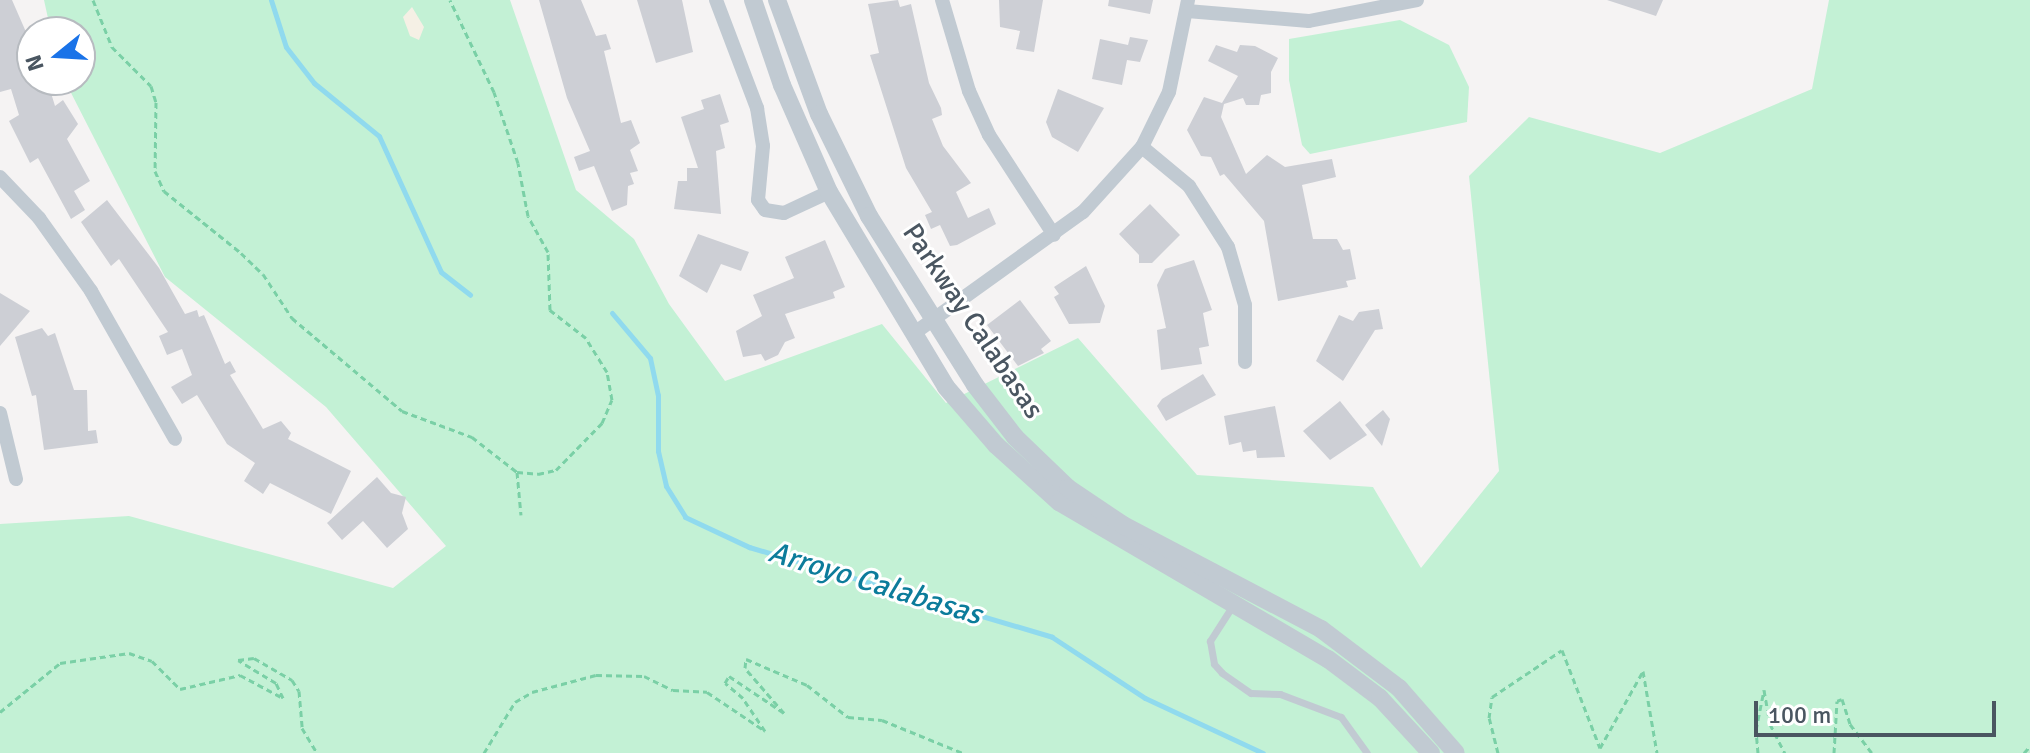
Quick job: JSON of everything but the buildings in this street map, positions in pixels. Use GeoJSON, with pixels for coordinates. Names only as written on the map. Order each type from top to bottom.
{"type":"FeatureCollection","features":[{"type":"Feature","properties":{"kind":"street"},"geometry":{"type":"LineString","coordinates":[[716,0],[757,108],[763,146],[758,200],[765,210],[784,213],[851,182]]}},
{"type":"Feature","properties":{"kind":"street","name":"Parkway Calabasas"},"geometry":{"type":"LineString","coordinates":[[753,0],[782,85],[829,192],[946,387],[996,445],[1059,502],[1234,603],[1356,679],[1431,753]]}},
{"type":"Feature","properties":{"kind":"street","name":"Parkway Calabasas"},"geometry":{"type":"LineString","coordinates":[[777,0],[851,182],[932,320],[1015,437],[1068,488],[1123,525],[1321,629],[1399,688],[1456,753]]}},
{"type":"Feature","properties":{"kind":"street"},"geometry":{"type":"LineString","coordinates":[[942,0],[969,91],[989,135],[1054,235]]}},
{"type":"Feature","properties":{"kind":"street"},"geometry":{"type":"LineString","coordinates":[[913,334],[1083,212],[1142,147],[1169,92],[1188,6],[1309,21],[1356,4],[1417,0]]}},
{"type":"Feature","properties":{"kind":"street"},"geometry":{"type":"LineString","coordinates":[[1142,147],[1189,186],[1228,247],[1245,305],[1245,362]]}},
{"type":"Feature","properties":{"kind":"street"},"geometry":{"type":"LineString","coordinates":[[0,177],[39,218],[98,301],[175,439]]}},
{"type":"Feature","properties":{"kind":"street"},"geometry":{"type":"LineString","coordinates":[[0,413],[16,479]]}},
{"type":"Feature","properties":{"kind":"lane"},"geometry":{"type":"LineString","coordinates":[[1234,603],[1210,641],[1214,664],[1251,693],[1280,694],[1341,717],[1367,753]]}},
{"type":"Feature","properties":{"kind":"path"},"geometry":{"type":"LineString","coordinates":[[93,0],[112,47],[151,86],[156,102],[155,171],[164,191],[241,253],[263,274],[292,318],[402,411],[472,437],[517,472],[556,470],[595,433],[612,400],[607,372],[595,348],[550,310],[548,252],[528,216],[518,163],[494,92],[450,0]]}},
{"type":"Feature","properties":{"kind":"path"},"geometry":{"type":"LineString","coordinates":[[517,472],[521,515]]}},
{"type":"Feature","properties":{"kind":"path"},"geometry":{"type":"LineString","coordinates":[[1498,753],[1489,718],[1492,697],[1562,650],[1600,748],[1643,671],[1657,753]]}},
{"type":"Feature","properties":{"kind":"path"},"geometry":{"type":"LineString","coordinates":[[0,712],[60,663],[129,653],[152,661],[180,689],[240,675],[283,698],[276,683],[238,660],[254,658],[292,680],[299,691],[302,728],[317,753]]}},
{"type":"Feature","properties":{"kind":"path"},"geometry":{"type":"LineString","coordinates":[[484,753],[515,702],[532,692],[596,675],[644,676],[673,690],[707,692],[765,731],[743,698],[725,683],[729,676],[784,713],[745,668],[746,659],[807,685],[848,717],[882,720],[963,753]]}},
{"type":"Feature","properties":{"kind":"path"},"geometry":{"type":"LineString","coordinates":[[1758,753],[1756,730],[1764,690],[1770,724],[1785,753]]}},
{"type":"Feature","properties":{"kind":"path"},"geometry":{"type":"LineString","coordinates":[[1834,753],[1837,701],[1842,699],[1850,724],[1872,753]]}},
{"type":"Feature","properties":{"kind":"path"},"geometry":{"type":"LineString","coordinates":[[2024,753],[2030,746]]}},
{"type":"Feature","properties":{"kind":"green space"},"geometry":{"type":"Polygon","coordinates":[[[44,0],[510,0],[576,190],[634,239],[669,304],[725,381],[882,324],[946,403],[1078,338],[1197,475],[1373,487],[1421,568],[1499,471],[1469,176],[1529,117],[1660,153],[1812,89],[1829,0],[2030,0],[2030,753],[0,753],[0,524],[129,516],[393,588],[446,546],[326,407],[165,277],[73,96],[96,96],[96,16],[48,16],[44,0]]]}},
{"type":"Feature","properties":{"kind":"green space"},"geometry":{"type":"Polygon","coordinates":[[[1400,20],[1449,45],[1469,87],[1467,122],[1310,154],[1302,145],[1289,80],[1289,39],[1400,20]]]}},
{"type":"Feature","properties":{"kind":"sand"},"geometry":{"type":"Polygon","coordinates":[[[412,7],[424,27],[419,40],[410,36],[403,17],[412,7]]]}},
{"type":"Feature","properties":{"kind":"waterway","name":"Arroyo Calabasas"},"geometry":{"type":"LineString","coordinates":[[271,0],[286,47],[314,83],[379,136],[441,272],[470,295]]}},
{"type":"Feature","properties":{"kind":"waterway","name":"Arroyo Calabasas"},"geometry":{"type":"LineString","coordinates":[[612,313],[650,358],[658,395],[658,451],[666,486],[685,517],[749,547],[1052,637],[1145,698],[1263,753]]}}]}
